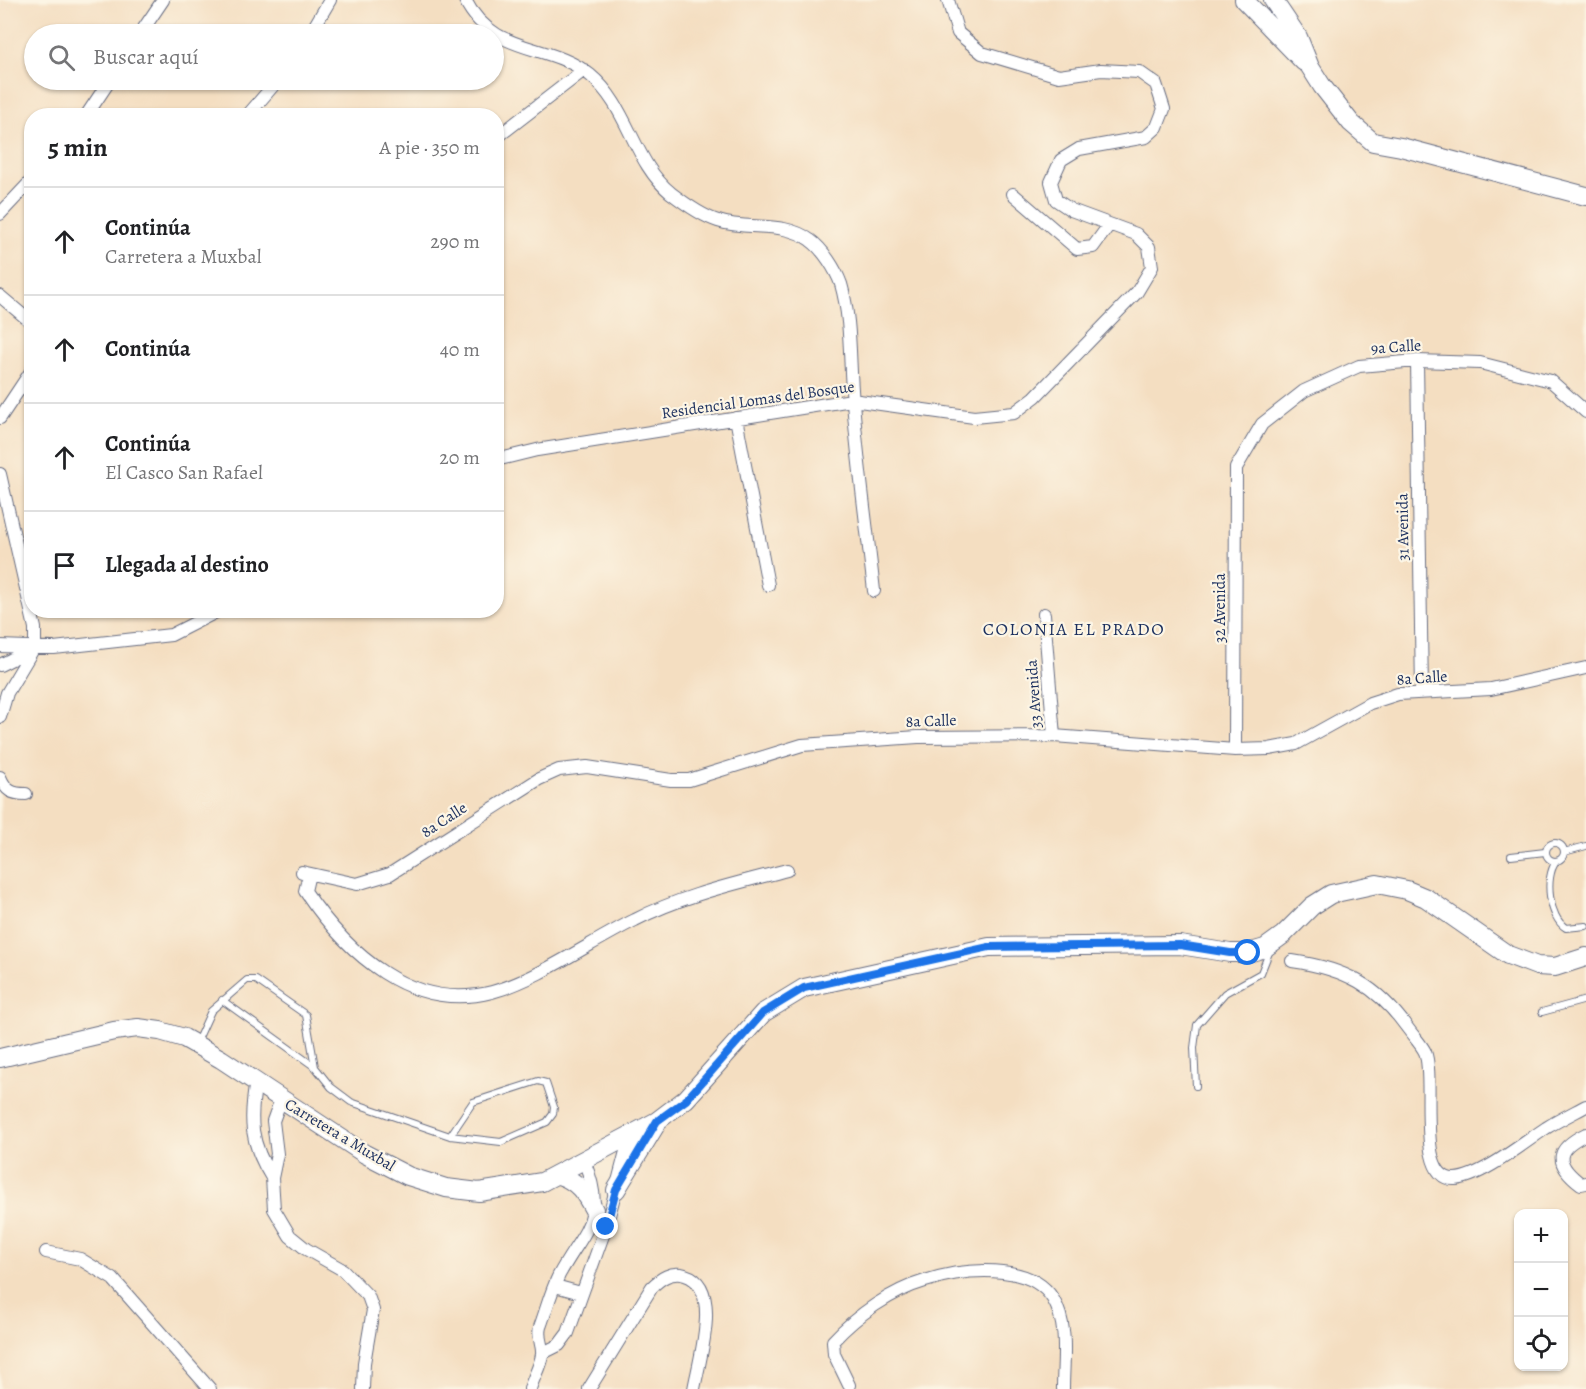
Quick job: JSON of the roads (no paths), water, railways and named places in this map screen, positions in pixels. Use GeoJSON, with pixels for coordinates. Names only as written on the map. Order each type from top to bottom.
{"type":"FeatureCollection","features":[{"type":"Feature","properties":{"kind":"main road"},"geometry":{"type":"LineString","coordinates":[[1248,4],[1261,9],[1271,0],[1298,37],[1310,67]]}},
{"type":"Feature","properties":{"kind":"main road"},"geometry":{"type":"LineString","coordinates":[[1248,4],[1310,67],[1351,123],[1373,142],[1401,147],[1586,196]]}},
{"type":"Feature","properties":{"kind":"main road","name":"Carretera a Muxbal"},"geometry":{"type":"LineString","coordinates":[[0,1059],[114,1031],[138,1028],[160,1031],[196,1044],[365,1154],[408,1176],[446,1188],[479,1192],[525,1187],[559,1175],[657,1121],[686,1100],[763,1013],[804,988],[989,947],[1180,945],[1230,953],[1248,953],[1271,944],[1312,906],[1331,894],[1377,884],[1407,890],[1426,898],[1508,956],[1537,966],[1555,967],[1586,957]]}},
{"type":"Feature","properties":{"kind":"main road"},"geometry":{"type":"LineString","coordinates":[[616,1190],[657,1121]]}},
{"type":"Feature","properties":{"kind":"main road"},"geometry":{"type":"LineString","coordinates":[[559,1175],[573,1180],[581,1188],[594,1210]]}},
{"type":"Feature","properties":{"kind":"street"},"geometry":{"type":"LineString","coordinates":[[147,24],[163,0]]}},
{"type":"Feature","properties":{"kind":"street"},"geometry":{"type":"LineString","coordinates":[[316,24],[330,0]]}},
{"type":"Feature","properties":{"kind":"street"},"geometry":{"type":"LineString","coordinates":[[465,0],[483,24]]}},
{"type":"Feature","properties":{"kind":"street","name":"Residencial Lomas del Bosque"},"geometry":{"type":"LineString","coordinates":[[504,458],[537,450],[852,400],[974,417],[1014,413],[1035,397],[1137,292],[1152,267],[1149,247],[1136,234],[1071,210],[1056,200],[1051,182],[1061,160],[1079,149],[1146,137],[1157,127],[1164,109],[1156,84],[1139,72],[1101,70],[1059,76],[982,53],[958,33],[948,0]]}},
{"type":"Feature","properties":{"kind":"street"},"geometry":{"type":"LineString","coordinates":[[504,39],[584,70],[604,87],[614,101],[652,174],[671,193],[718,221],[789,230],[811,240],[825,258],[840,283],[845,307],[852,400],[874,591]]}},
{"type":"Feature","properties":{"kind":"street"},"geometry":{"type":"LineString","coordinates":[[504,132],[584,70]]}},
{"type":"Feature","properties":{"kind":"street"},"geometry":{"type":"LineString","coordinates":[[91,108],[103,90]]}},
{"type":"Feature","properties":{"kind":"street"},"geometry":{"type":"LineString","coordinates":[[254,108],[269,90]]}},
{"type":"Feature","properties":{"kind":"street"},"geometry":{"type":"LineString","coordinates":[[0,214],[24,188]]}},
{"type":"Feature","properties":{"kind":"street"},"geometry":{"type":"LineString","coordinates":[[1013,194],[1077,249],[1093,247],[1109,225]]}},
{"type":"Feature","properties":{"kind":"street"},"geometry":{"type":"LineString","coordinates":[[0,296],[24,316]]}},
{"type":"Feature","properties":{"kind":"street","name":"9a Calle"},"geometry":{"type":"LineString","coordinates":[[1236,468],[1262,424],[1304,391],[1359,366],[1417,361],[1480,363],[1551,381],[1578,402],[1586,412]]}},
{"type":"Feature","properties":{"kind":"street","name":"31 Avenida"},"geometry":{"type":"LineString","coordinates":[[1417,361],[1422,693]]}},
{"type":"Feature","properties":{"kind":"street"},"geometry":{"type":"LineString","coordinates":[[0,418],[24,382]]}},
{"type":"Feature","properties":{"kind":"street"},"geometry":{"type":"LineString","coordinates":[[736,418],[768,585]]}},
{"type":"Feature","properties":{"kind":"street","name":"32 Avenida"},"geometry":{"type":"LineString","coordinates":[[1235,750],[1236,468]]}},
{"type":"Feature","properties":{"kind":"street"},"geometry":{"type":"LineString","coordinates":[[0,474],[24,580]]}},
{"type":"Feature","properties":{"kind":"street","name":"33 Avenida"},"geometry":{"type":"LineString","coordinates":[[1044,614],[1054,736]]}},
{"type":"Feature","properties":{"kind":"street"},"geometry":{"type":"LineString","coordinates":[[0,717],[6,693],[35,646],[33,618]]}},
{"type":"Feature","properties":{"kind":"street"},"geometry":{"type":"LineString","coordinates":[[0,646],[54,648],[171,635],[204,618]]}},
{"type":"Feature","properties":{"kind":"street"},"geometry":{"type":"LineString","coordinates":[[0,665],[35,646]]}},
{"type":"Feature","properties":{"kind":"street","name":"8a Calle"},"geometry":{"type":"LineString","coordinates":[[786,870],[712,889],[636,919],[520,981],[492,992],[454,997],[405,987],[350,947],[326,922],[305,891],[306,873],[357,884],[390,874],[539,779],[559,770],[587,767],[671,780],[689,780],[788,748],[821,742],[1001,734],[1235,750],[1269,749],[1296,744],[1370,703],[1398,694],[1491,689],[1586,668]]}},
{"type":"Feature","properties":{"kind":"street"},"geometry":{"type":"LineString","coordinates":[[0,777],[5,789],[15,794],[26,794]]}},
{"type":"Feature","properties":{"kind":"street"},"geometry":{"type":"LineString","coordinates":[[1292,961],[1316,964],[1351,975],[1374,990],[1398,1014],[1425,1053],[1430,1085],[1429,1146],[1434,1167],[1443,1176],[1455,1179],[1500,1160],[1548,1127],[1586,1106]]}},
{"type":"Feature","properties":{"kind":"street"},"geometry":{"type":"LineString","coordinates":[[255,1081],[250,1113],[258,1156],[272,1178]]}},
{"type":"Feature","properties":{"kind":"street"},"geometry":{"type":"LineString","coordinates":[[281,1099],[273,1121],[277,1154],[272,1178],[274,1209],[290,1236],[306,1249],[343,1270],[368,1296],[373,1310],[364,1363],[363,1389]]}},
{"type":"Feature","properties":{"kind":"street"},"geometry":{"type":"LineString","coordinates":[[1586,1134],[1567,1143],[1562,1152],[1563,1164],[1572,1177],[1581,1184],[1586,1183]]}},
{"type":"Feature","properties":{"kind":"street"},"geometry":{"type":"LineString","coordinates":[[543,1353],[564,1340],[606,1227],[630,1136]]}},
{"type":"Feature","properties":{"kind":"street"},"geometry":{"type":"LineString","coordinates":[[530,1389],[543,1353],[538,1336],[555,1286],[584,1239],[594,1210],[594,1191],[584,1161]]}},
{"type":"Feature","properties":{"kind":"street"},"geometry":{"type":"LineString","coordinates":[[46,1252],[80,1259],[113,1279],[210,1389]]}},
{"type":"Feature","properties":{"kind":"street"},"geometry":{"type":"LineString","coordinates":[[849,1385],[834,1354],[833,1341],[847,1325],[877,1304],[924,1281],[963,1273],[1000,1271],[1026,1275],[1053,1298],[1064,1325],[1063,1389]]}},
{"type":"Feature","properties":{"kind":"street"},"geometry":{"type":"LineString","coordinates":[[589,1389],[652,1287],[660,1279],[670,1274],[681,1274],[692,1278],[705,1295],[706,1320],[694,1389]]}},
{"type":"Feature","properties":{"kind":"street"},"geometry":{"type":"LineString","coordinates":[[555,1286],[581,1293]]}},
{"type":"Feature","properties":{"kind":"lane"},"geometry":{"type":"LineString","coordinates":[[1556,862],[1548,860],[1545,852],[1547,847],[1553,843],[1561,845],[1564,852],[1563,857],[1556,862],[1551,876],[1550,895],[1559,922],[1566,928],[1586,926]]}},
{"type":"Feature","properties":{"kind":"lane"},"geometry":{"type":"LineString","coordinates":[[1564,852],[1586,846]]}},
{"type":"Feature","properties":{"kind":"lane"},"geometry":{"type":"LineString","coordinates":[[1511,856],[1545,852]]}},
{"type":"Feature","properties":{"kind":"lane"},"geometry":{"type":"LineString","coordinates":[[1196,1086],[1194,1048],[1197,1025],[1225,993],[1261,973],[1271,944]]}},
{"type":"Feature","properties":{"kind":"lane"},"geometry":{"type":"LineString","coordinates":[[196,1044],[211,1011],[247,980],[256,980],[306,1015],[315,1067]]}},
{"type":"Feature","properties":{"kind":"lane"},"geometry":{"type":"LineString","coordinates":[[222,1000],[315,1067],[331,1087],[351,1102],[450,1136],[501,1142],[547,1122],[553,1114],[554,1107],[546,1083],[538,1082],[473,1102],[450,1136]]}},
{"type":"Feature","properties":{"kind":"lane"},"geometry":{"type":"LineString","coordinates":[[1542,1012],[1586,1000]]}},
{"type":"Feature","properties":{"kind":"district","name":"COLONIA EL PRADO"},"geometry":{"type":"Point","coordinates":[1074,629]}}]}
